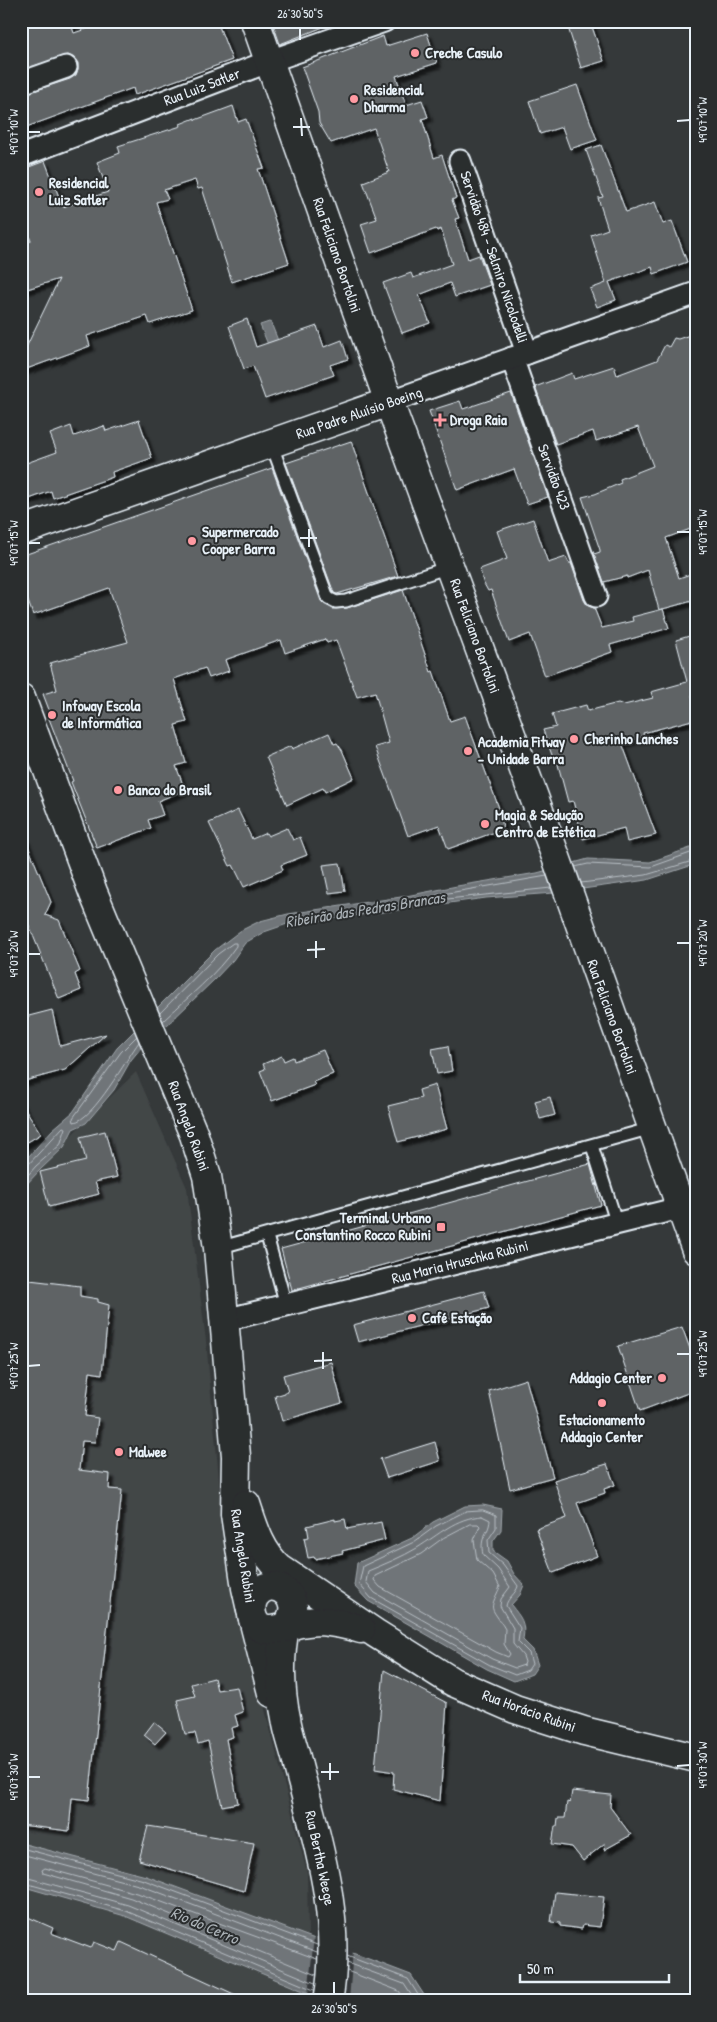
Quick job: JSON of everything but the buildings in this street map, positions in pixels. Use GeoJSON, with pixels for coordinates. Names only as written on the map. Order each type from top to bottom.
{"type":"FeatureCollection","features":[{"type":"Feature","properties":{"kind":"main road","name":"Rua Feliciano Bortolini"},"geometry":{"type":"LineString","coordinates":[[255,21],[389,402],[556,857],[652,1128],[688,1206],[696,1250]]}},
{"type":"Feature","properties":{"kind":"main road","name":"Rua Padre Aluísio Boeing"},"geometry":{"type":"LineString","coordinates":[[21,531],[389,402]]}},
{"type":"Feature","properties":{"kind":"main road","name":"Rua Angelo Rubini"},"geometry":{"type":"LineString","coordinates":[[21,698],[93,892],[194,1135],[207,1176],[218,1248],[225,1320],[237,1474],[235,1514],[246,1588],[252,1614]]}},
{"type":"Feature","properties":{"kind":"main road","name":"Rua Horácio Rubini"},"geometry":{"type":"LineString","coordinates":[[237,1474],[256,1535],[269,1558],[279,1568],[375,1633],[453,1682],[515,1709],[584,1731],[696,1758]]}},
{"type":"Feature","properties":{"kind":"main road"},"geometry":{"type":"LineString","coordinates":[[267,1587],[280,1588],[286,1592],[293,1604],[292,1618],[285,1628],[270,1631],[257,1624],[252,1614],[252,1600],[261,1590],[267,1587]]}},
{"type":"Feature","properties":{"kind":"main road","name":"Rua Bertha Weege"},"geometry":{"type":"LineString","coordinates":[[252,1614],[269,1683],[276,1704],[286,1718]]}},
{"type":"Feature","properties":{"kind":"main road","name":"Rua Horácio Rubini"},"geometry":{"type":"LineString","coordinates":[[285,1628],[300,1623],[321,1621],[348,1625],[375,1633]]}},
{"type":"Feature","properties":{"kind":"main road","name":"Rua Bertha Weege"},"geometry":{"type":"LineString","coordinates":[[285,1628],[281,1667],[286,1718],[313,1822],[326,1878],[331,1911],[333,1948],[328,2001]]}},
{"type":"Feature","properties":{"kind":"street","name":"Rua Luiz Satler"},"geometry":{"type":"LineString","coordinates":[[21,156],[270,61],[384,21]]}},
{"type":"Feature","properties":{"kind":"street"},"geometry":{"type":"LineString","coordinates":[[21,83],[66,67]]}},
{"type":"Feature","properties":{"kind":"street","name":"Servidão 484 - Selmiro Nicolodelli"},"geometry":{"type":"LineString","coordinates":[[460,161],[520,356]]}},
{"type":"Feature","properties":{"kind":"street","name":"Rua Padre Aluísio Boeing"},"geometry":{"type":"LineString","coordinates":[[389,402],[694,297]]}},
{"type":"Feature","properties":{"kind":"street","name":"Servidão 423"},"geometry":{"type":"LineString","coordinates":[[520,356],[596,596]]}},
{"type":"Feature","properties":{"kind":"street","name":"Rua Maria Hruschka Rubini"},"geometry":{"type":"LineString","coordinates":[[225,1320],[688,1206]]}},
{"type":"Feature","properties":{"kind":"lane"},"geometry":{"type":"LineString","coordinates":[[271,443],[328,598],[336,602],[346,601],[449,567]]}},
{"type":"Feature","properties":{"kind":"lane"},"geometry":{"type":"LineString","coordinates":[[218,1248],[652,1128]]}},
{"type":"Feature","properties":{"kind":"lane"},"geometry":{"type":"LineString","coordinates":[[592,1146],[617,1224]]}},
{"type":"Feature","properties":{"kind":"lane"},"geometry":{"type":"LineString","coordinates":[[267,1236],[286,1306]]}},
{"type":"Feature","properties":{"kind":"shaded area","name":"Malwee"},"geometry":{"type":"Polygon","coordinates":[[[136,1072],[187,1188],[206,1341],[227,1563],[307,1872],[309,1993],[307,2001],[21,2001],[21,1184],[136,1072]]]}},
{"type":"Feature","properties":{"kind":"water"},"geometry":{"type":"Polygon","coordinates":[[[269,322],[279,343],[269,347],[260,325],[269,322]]]}},
{"type":"Feature","properties":{"kind":"water","name":"Ribeirão das Pedras Brancas"},"geometry":{"type":"Polygon","coordinates":[[[696,846],[696,864],[647,880],[554,893],[486,898],[317,921],[296,921],[264,932],[245,943],[233,960],[215,979],[165,1027],[145,1043],[131,1060],[114,1090],[86,1123],[73,1129],[64,1147],[21,1190],[21,1165],[52,1130],[73,1112],[117,1048],[215,950],[240,931],[260,921],[288,914],[401,897],[537,873],[588,859],[650,862],[696,846]]]}},
{"type":"Feature","properties":{"kind":"water"},"geometry":{"type":"Polygon","coordinates":[[[483,1505],[502,1509],[501,1530],[493,1541],[493,1551],[507,1561],[514,1574],[524,1585],[520,1595],[511,1605],[522,1621],[524,1629],[523,1640],[533,1650],[538,1665],[532,1674],[514,1681],[487,1669],[368,1601],[354,1586],[357,1563],[412,1538],[433,1522],[465,1506],[483,1505]]]}},
{"type":"Feature","properties":{"kind":"water","name":"Rio do Cerro"},"geometry":{"type":"Polygon","coordinates":[[[21,1843],[146,1876],[411,1975],[428,2001],[327,2001],[125,1916],[21,1886],[21,1843]]]}},
{"type":"Feature","properties":{"kind":"pier"},"geometry":{"type":"Polygon","coordinates":[[[314,1936],[353,1950],[349,2001],[321,2001],[308,1995],[314,1936]]]}},
{"type":"Feature","properties":{"kind":"place","name":"Creche Casulo"},"geometry":{"type":"Point","coordinates":[415,53]}},
{"type":"Feature","properties":{"kind":"place","name":"Residencial Dharma"},"geometry":{"type":"Point","coordinates":[354,99]}},
{"type":"Feature","properties":{"kind":"place","name":"Residencial Luiz Satler"},"geometry":{"type":"Point","coordinates":[39,192]}},
{"type":"Feature","properties":{"kind":"place","name":"Droga Raia"},"geometry":{"type":"Point","coordinates":[440,420]}},
{"type":"Feature","properties":{"kind":"place","name":"Supermercado Cooper Barra"},"geometry":{"type":"Point","coordinates":[192,541]}},
{"type":"Feature","properties":{"kind":"place","name":"Infoway Escola de Informática"},"geometry":{"type":"Point","coordinates":[52,715]}},
{"type":"Feature","properties":{"kind":"place","name":"Cherinho Lanches"},"geometry":{"type":"Point","coordinates":[574,739]}},
{"type":"Feature","properties":{"kind":"place","name":"Academia Fitway - Unidade Barra"},"geometry":{"type":"Point","coordinates":[468,751]}},
{"type":"Feature","properties":{"kind":"place","name":"Banco do Brasil"},"geometry":{"type":"Point","coordinates":[118,790]}},
{"type":"Feature","properties":{"kind":"place","name":"Magia & Sedução Centro de Estética"},"geometry":{"type":"Point","coordinates":[485,824]}},
{"type":"Feature","properties":{"kind":"place","name":"Terminal Urbano Constantino Rocco Rubini"},"geometry":{"type":"Point","coordinates":[441,1227]}},
{"type":"Feature","properties":{"kind":"place","name":"Café Estação"},"geometry":{"type":"Point","coordinates":[412,1318]}},
{"type":"Feature","properties":{"kind":"place","name":"Addagio Center"},"geometry":{"type":"Point","coordinates":[662,1378]}},
{"type":"Feature","properties":{"kind":"place","name":"Estacionamento Addagio Center"},"geometry":{"type":"Point","coordinates":[602,1403]}},
{"type":"Feature","properties":{"kind":"place","name":"Malwee"},"geometry":{"type":"Point","coordinates":[119,1452]}}]}
